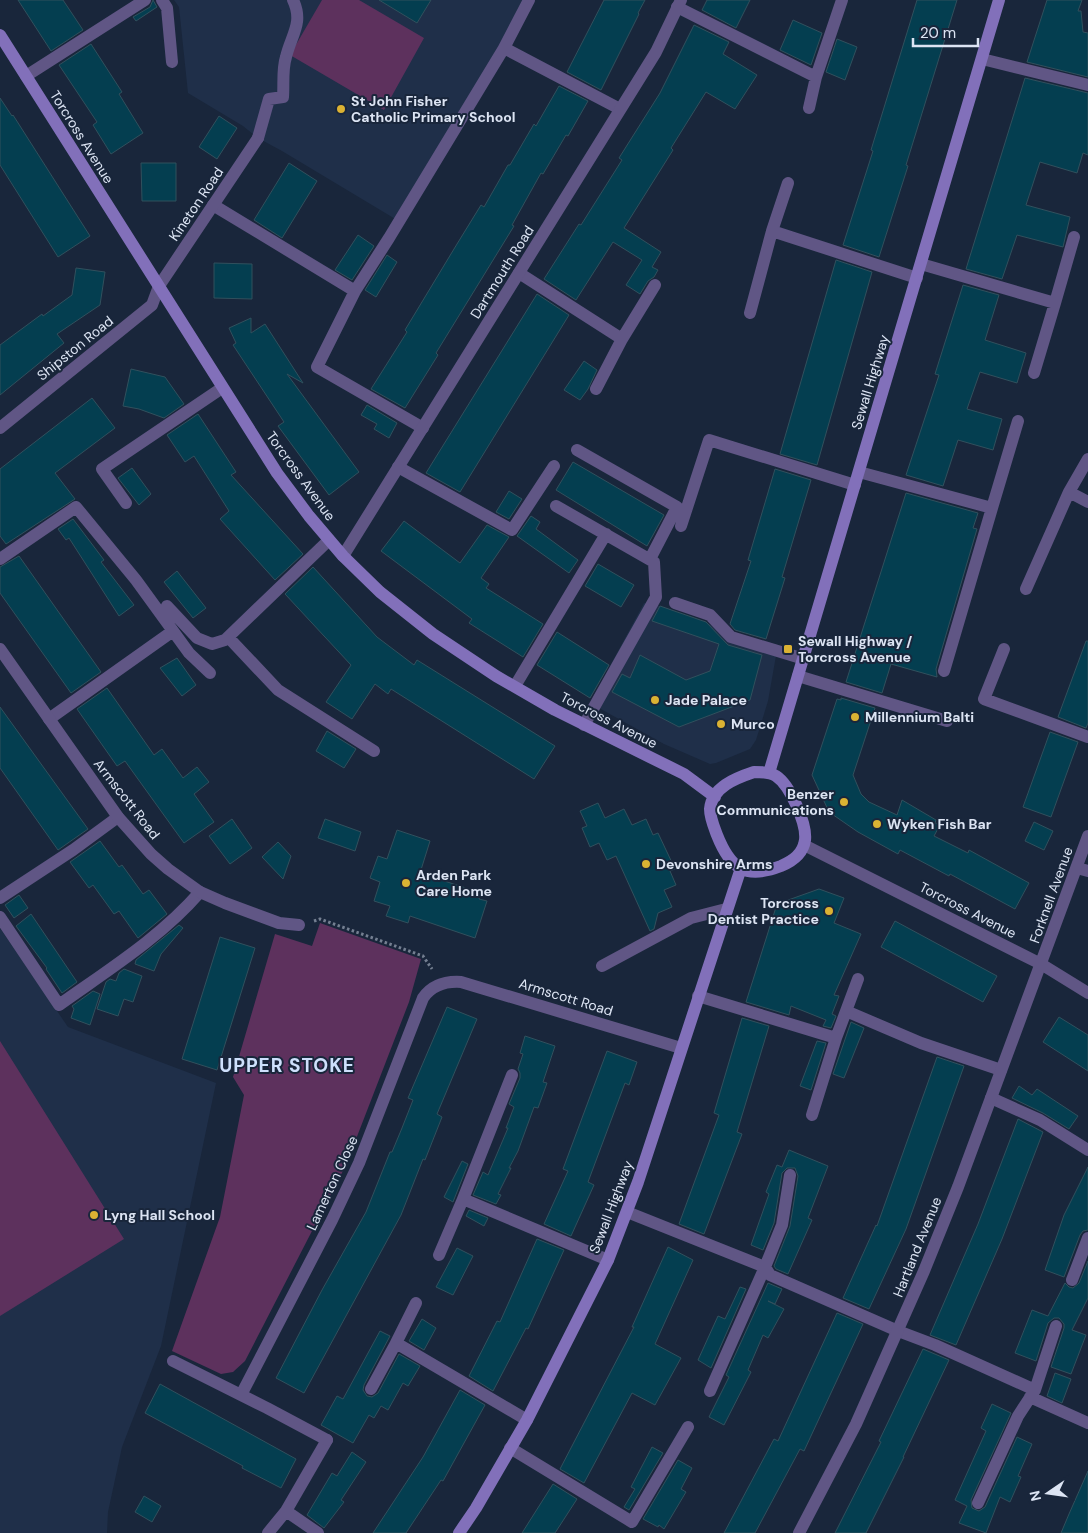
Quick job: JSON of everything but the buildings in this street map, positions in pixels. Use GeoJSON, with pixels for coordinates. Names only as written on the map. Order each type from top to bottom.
{"type":"FeatureCollection","features":[{"type":"Feature","properties":{"kind":"street"},"geometry":{"type":"LineString","coordinates":[[26,76],[146,0]]}},
{"type":"Feature","properties":{"kind":"street"},"geometry":{"type":"LineString","coordinates":[[162,0],[167,8],[172,62]]}},
{"type":"Feature","properties":{"kind":"street","name":"Kineton Road"},"geometry":{"type":"LineString","coordinates":[[159,286],[258,138],[269,99],[283,97],[285,58],[298,23],[298,10],[293,0]]}},
{"type":"Feature","properties":{"kind":"street"},"geometry":{"type":"LineString","coordinates":[[423,428],[317,367],[355,291],[504,48],[529,0]]}},
{"type":"Feature","properties":{"kind":"street"},"geometry":{"type":"LineString","coordinates":[[809,108],[816,77],[842,0]]}},
{"type":"Feature","properties":{"kind":"street","name":"Sewall Highway"},"geometry":{"type":"LineString","coordinates":[[769,773],[999,0]]}},
{"type":"Feature","properties":{"kind":"street"},"geometry":{"type":"LineString","coordinates":[[679,4],[816,77]]}},
{"type":"Feature","properties":{"kind":"street","name":"Dartmouth Road"},"geometry":{"type":"LineString","coordinates":[[343,556],[656,52],[679,4]]}},
{"type":"Feature","properties":{"kind":"street","name":"Torcross Avenue"},"geometry":{"type":"LineString","coordinates":[[0,35],[277,473],[309,516],[343,556],[380,592],[434,634],[496,676],[555,710],[684,774],[715,797]]}},
{"type":"Feature","properties":{"kind":"street"},"geometry":{"type":"LineString","coordinates":[[504,48],[620,109]]}},
{"type":"Feature","properties":{"kind":"street"},"geometry":{"type":"LineString","coordinates":[[982,59],[1088,85]]}},
{"type":"Feature","properties":{"kind":"street"},"geometry":{"type":"LineString","coordinates":[[750,313],[772,231],[788,183]]}},
{"type":"Feature","properties":{"kind":"street"},"geometry":{"type":"LineString","coordinates":[[213,205],[355,291]]}},
{"type":"Feature","properties":{"kind":"street"},"geometry":{"type":"LineString","coordinates":[[772,231],[917,278]]}},
{"type":"Feature","properties":{"kind":"street"},"geometry":{"type":"LineString","coordinates":[[1034,372],[1074,237]]}},
{"type":"Feature","properties":{"kind":"street"},"geometry":{"type":"LineString","coordinates":[[921,264],[1055,303]]}},
{"type":"Feature","properties":{"kind":"street"},"geometry":{"type":"LineString","coordinates":[[519,273],[622,338]]}},
{"type":"Feature","properties":{"kind":"street"},"geometry":{"type":"LineString","coordinates":[[596,389],[622,338],[654,285]]}},
{"type":"Feature","properties":{"kind":"street","name":"Shipston Road"},"geometry":{"type":"LineString","coordinates":[[0,428],[152,305],[159,286]]}},
{"type":"Feature","properties":{"kind":"street"},"geometry":{"type":"LineString","coordinates":[[126,503],[102,468],[222,388]]}},
{"type":"Feature","properties":{"kind":"street"},"geometry":{"type":"LineString","coordinates":[[944,672],[1018,421]]}},
{"type":"Feature","properties":{"kind":"street"},"geometry":{"type":"LineString","coordinates":[[681,526],[708,440],[855,485]]}},
{"type":"Feature","properties":{"kind":"street"},"geometry":{"type":"LineString","coordinates":[[577,450],[677,507],[650,559]]}},
{"type":"Feature","properties":{"kind":"street"},"geometry":{"type":"LineString","coordinates":[[1026,589],[1069,492],[1088,459]]}},
{"type":"Feature","properties":{"kind":"street"},"geometry":{"type":"LineString","coordinates":[[398,467],[512,530],[554,466]]}},
{"type":"Feature","properties":{"kind":"street"},"geometry":{"type":"LineString","coordinates":[[859,472],[992,508]]}},
{"type":"Feature","properties":{"kind":"street"},"geometry":{"type":"LineString","coordinates":[[1069,492],[1088,502]]}},
{"type":"Feature","properties":{"kind":"street"},"geometry":{"type":"LineString","coordinates":[[556,506],[654,562],[656,597],[584,725]]}},
{"type":"Feature","properties":{"kind":"street"},"geometry":{"type":"LineString","coordinates":[[0,559],[76,507],[136,580],[189,653],[210,673]]}},
{"type":"Feature","properties":{"kind":"street"},"geometry":{"type":"LineString","coordinates":[[515,686],[606,534]]}},
{"type":"Feature","properties":{"kind":"street"},"geometry":{"type":"LineString","coordinates":[[167,606],[197,638],[212,644],[225,640],[329,540]]}},
{"type":"Feature","properties":{"kind":"street"},"geometry":{"type":"LineString","coordinates":[[675,602],[710,615],[730,637],[804,659]]}},
{"type":"Feature","properties":{"kind":"street"},"geometry":{"type":"LineString","coordinates":[[49,718],[173,630]]}},
{"type":"Feature","properties":{"kind":"street"},"geometry":{"type":"LineString","coordinates":[[228,637],[278,690],[374,751]]}},
{"type":"Feature","properties":{"kind":"street","name":"Armscott Road"},"geometry":{"type":"LineString","coordinates":[[0,649],[118,816],[151,854],[200,892],[279,923],[299,925]]}},
{"type":"Feature","properties":{"kind":"street"},"geometry":{"type":"LineString","coordinates":[[1004,649],[984,698],[1088,737]]}},
{"type":"Feature","properties":{"kind":"street"},"geometry":{"type":"LineString","coordinates":[[798,676],[947,721]]}},
{"type":"Feature","properties":{"kind":"street"},"geometry":{"type":"LineString","coordinates":[[754,772],[769,773],[782,780],[802,817],[806,835],[800,854],[794,860],[773,869],[754,872],[741,868],[727,858],[713,822],[710,809],[715,797],[722,787],[754,772]]}},
{"type":"Feature","properties":{"kind":"street"},"geometry":{"type":"LineString","coordinates":[[0,898],[73,850],[118,816]]}},
{"type":"Feature","properties":{"kind":"street","name":"Forknell Avenue"},"geometry":{"type":"LineString","coordinates":[[1041,964],[1082,870],[1088,836]]}},
{"type":"Feature","properties":{"kind":"street","name":"Torcross Avenue"},"geometry":{"type":"LineString","coordinates":[[804,845],[1041,964],[1088,993]]}},
{"type":"Feature","properties":{"kind":"street","name":"Sewall Highway"},"geometry":{"type":"LineString","coordinates":[[459,1533],[476,1508],[527,1420],[608,1260],[638,1182],[741,868]]}},
{"type":"Feature","properties":{"kind":"street"},"geometry":{"type":"LineString","coordinates":[[0,917],[59,1005],[143,946],[188,906],[200,892]]}},
{"type":"Feature","properties":{"kind":"street"},"geometry":{"type":"LineString","coordinates":[[602,966],[691,918],[726,909]]}},
{"type":"Feature","properties":{"kind":"street","name":"Hartland Avenue"},"geometry":{"type":"LineString","coordinates":[[804,1532],[856,1424],[924,1271],[1041,964]]}},
{"type":"Feature","properties":{"kind":"street"},"geometry":{"type":"LineString","coordinates":[[812,1115],[836,1038],[858,979]]}},
{"type":"Feature","properties":{"kind":"street","name":"Armscott Road"},"geometry":{"type":"LineString","coordinates":[[441,983],[450,981],[468,984],[681,1048]]}},
{"type":"Feature","properties":{"kind":"street","name":"Lamerton Close"},"geometry":{"type":"LineString","coordinates":[[241,1395],[332,1220],[359,1163],[423,998],[427,992],[441,983]]}},
{"type":"Feature","properties":{"kind":"street"},"geometry":{"type":"LineString","coordinates":[[698,996],[836,1038]]}},
{"type":"Feature","properties":{"kind":"street"},"geometry":{"type":"LineString","coordinates":[[846,1011],[921,1043],[1002,1070]]}},
{"type":"Feature","properties":{"kind":"street"},"geometry":{"type":"LineString","coordinates":[[439,1255],[512,1074]]}},
{"type":"Feature","properties":{"kind":"street"},"geometry":{"type":"LineString","coordinates":[[991,1098],[1040,1120],[1088,1150]]}},
{"type":"Feature","properties":{"kind":"street"},"geometry":{"type":"LineString","coordinates":[[710,1391],[782,1225],[790,1175]]}},
{"type":"Feature","properties":{"kind":"street"},"geometry":{"type":"LineString","coordinates":[[463,1199],[608,1260]]}},
{"type":"Feature","properties":{"kind":"street"},"geometry":{"type":"LineString","coordinates":[[627,1212],[765,1267],[770,1275],[898,1331],[935,1345],[1088,1423]]}},
{"type":"Feature","properties":{"kind":"street"},"geometry":{"type":"LineString","coordinates":[[1072,1280],[1088,1238]]}},
{"type":"Feature","properties":{"kind":"street"},"geometry":{"type":"LineString","coordinates":[[370,1389],[416,1303]]}},
{"type":"Feature","properties":{"kind":"street"},"geometry":{"type":"LineString","coordinates":[[978,1503],[1018,1416],[1033,1394],[1056,1326]]}},
{"type":"Feature","properties":{"kind":"street"},"geometry":{"type":"LineString","coordinates":[[396,1343],[527,1420]]}},
{"type":"Feature","properties":{"kind":"street"},"geometry":{"type":"LineString","coordinates":[[173,1361],[327,1440],[286,1511],[268,1533]]}},
{"type":"Feature","properties":{"kind":"street"},"geometry":{"type":"LineString","coordinates":[[510,1448],[629,1528],[688,1426]]}},
{"type":"Feature","properties":{"kind":"street"},"geometry":{"type":"LineString","coordinates":[[286,1511],[318,1533]]}},
{"type":"Feature","properties":{"kind":"path"},"geometry":{"type":"LineString","coordinates":[[299,925],[320,919],[423,956],[441,983]]}},
{"type":"Feature","properties":{"kind":"shaded area","name":"St John Fisher Catholic Primary School"},"geometry":{"type":"Polygon","coordinates":[[[174,0],[529,0],[402,223],[258,138],[243,126],[188,93],[179,7],[174,0]]]}},
{"type":"Feature","properties":{"kind":"shaded area"},"geometry":{"type":"Polygon","coordinates":[[[322,0],[359,0],[424,38],[384,110],[290,55],[322,0]]]}},
{"type":"Feature","properties":{"kind":"shaded area"},"geometry":{"type":"Polygon","coordinates":[[[644,603],[657,605],[709,624],[739,638],[777,650],[768,701],[756,740],[750,749],[710,764],[664,744],[590,703],[644,603]]]}},
{"type":"Feature","properties":{"kind":"shaded area"},"geometry":{"type":"Polygon","coordinates":[[[320,923],[421,959],[409,1002],[346,1165],[245,1361],[233,1372],[221,1374],[172,1351],[220,1217],[244,1095],[233,1077],[275,934],[312,946],[320,923]]]}},
{"type":"Feature","properties":{"kind":"shaded area","name":"Lyng Hall School"},"geometry":{"type":"Polygon","coordinates":[[[0,928],[68,1027],[216,1083],[161,1346],[122,1447],[108,1512],[107,1533],[0,1533],[0,928]]]}},
{"type":"Feature","properties":{"kind":"shaded area"},"geometry":{"type":"Polygon","coordinates":[[[0,1041],[124,1239],[0,1316],[0,1041]]]}},
{"type":"Feature","properties":{"kind":"place","name":"St John Fisher Catholic Primary School"},"geometry":{"type":"Point","coordinates":[341,109]}},
{"type":"Feature","properties":{"kind":"place","name":"Sewall Highway / Torcross Avenue"},"geometry":{"type":"Point","coordinates":[788,649]}},
{"type":"Feature","properties":{"kind":"place","name":"Jade Palace"},"geometry":{"type":"Point","coordinates":[655,700]}},
{"type":"Feature","properties":{"kind":"place","name":"Millennium Balti"},"geometry":{"type":"Point","coordinates":[855,717]}},
{"type":"Feature","properties":{"kind":"place","name":"Murco"},"geometry":{"type":"Point","coordinates":[721,724]}},
{"type":"Feature","properties":{"kind":"place","name":"Benzer Communications"},"geometry":{"type":"Point","coordinates":[844,802]}},
{"type":"Feature","properties":{"kind":"place","name":"Wyken Fish Bar"},"geometry":{"type":"Point","coordinates":[877,824]}},
{"type":"Feature","properties":{"kind":"place","name":"Devonshire Arms"},"geometry":{"type":"Point","coordinates":[646,864]}},
{"type":"Feature","properties":{"kind":"place","name":"Arden Park Care Home"},"geometry":{"type":"Point","coordinates":[406,883]}},
{"type":"Feature","properties":{"kind":"place","name":"Torcross Dentist Practice"},"geometry":{"type":"Point","coordinates":[829,911]}},
{"type":"Feature","properties":{"kind":"place","name":"Lyng Hall School"},"geometry":{"type":"Point","coordinates":[94,1215]}},
{"type":"Feature","properties":{"kind":"district","name":"UPPER STOKE"},"geometry":{"type":"Point","coordinates":[287,1065]}}]}
